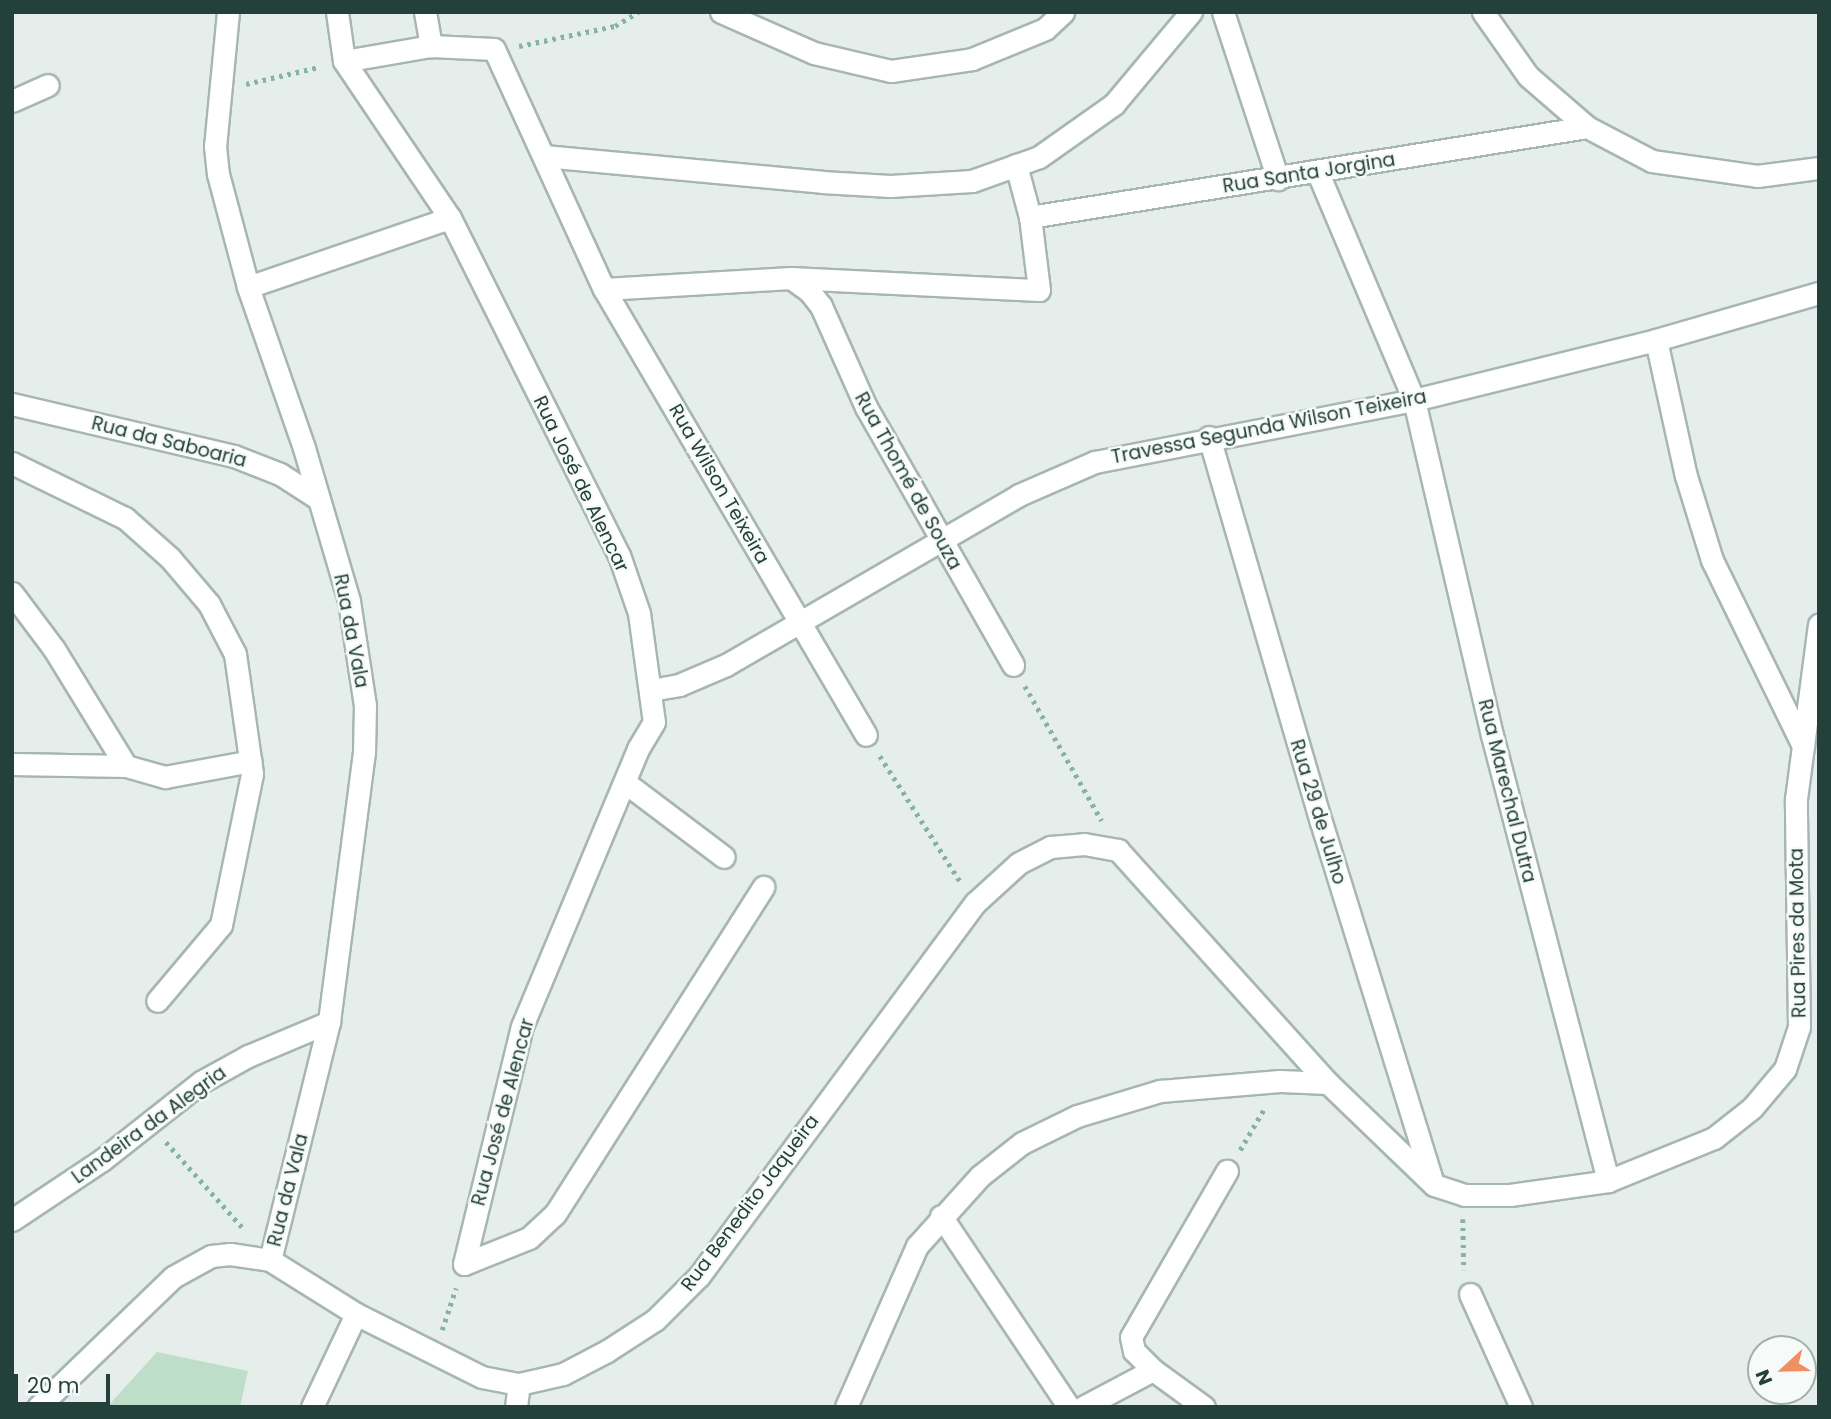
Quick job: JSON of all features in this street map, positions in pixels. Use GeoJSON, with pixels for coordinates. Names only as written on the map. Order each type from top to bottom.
{"type":"FeatureCollection","features":[{"type":"Feature","properties":{"kind":"street","name":"Rua da Vala"},"geometry":{"type":"LineString","coordinates":[[228,12],[215,146],[218,174],[248,288],[319,499],[349,601],[365,705],[364,752],[329,1022],[270,1260]]}},
{"type":"Feature","properties":{"kind":"street","name":"Rua José de Alencar"},"geometry":{"type":"LineString","coordinates":[[337,12],[344,61],[450,218],[618,555],[639,612],[651,690],[654,722],[638,749],[627,784],[523,1026],[464,1264]]}},
{"type":"Feature","properties":{"kind":"street"},"geometry":{"type":"LineString","coordinates":[[425,12],[431,46]]}},
{"type":"Feature","properties":{"kind":"street"},"geometry":{"type":"LineString","coordinates":[[721,12],[814,53],[891,71],[972,59],[1045,29],[1063,12]]}},
{"type":"Feature","properties":{"kind":"street"},"geometry":{"type":"LineString","coordinates":[[544,156],[890,186],[972,181],[1039,157],[1114,104],[1191,12]]}},
{"type":"Feature","properties":{"kind":"street"},"geometry":{"type":"LineString","coordinates":[[1223,12],[1278,179]]}},
{"type":"Feature","properties":{"kind":"street"},"geometry":{"type":"LineString","coordinates":[[1483,12],[1528,76],[1587,127],[1651,161],[1757,176],[1819,168]]}},
{"type":"Feature","properties":{"kind":"street"},"geometry":{"type":"LineString","coordinates":[[344,61],[431,46],[494,49]]}},
{"type":"Feature","properties":{"kind":"street","name":"Rua Wilson Teixeira"},"geometry":{"type":"LineString","coordinates":[[494,49],[604,289],[866,735]]}},
{"type":"Feature","properties":{"kind":"street"},"geometry":{"type":"LineString","coordinates":[[12,101],[48,85]]}},
{"type":"Feature","properties":{"kind":"street","name":"Rua Santa Jorgina"},"geometry":{"type":"LineString","coordinates":[[1030,217],[1318,173],[1587,127]]}},
{"type":"Feature","properties":{"kind":"street"},"geometry":{"type":"LineString","coordinates":[[604,289],[791,278],[1039,290],[1030,217],[1016,165]]}},
{"type":"Feature","properties":{"kind":"street","name":"Rua Marechal Dutra"},"geometry":{"type":"LineString","coordinates":[[1318,173],[1414,400],[1492,735],[1608,1181]]}},
{"type":"Feature","properties":{"kind":"street"},"geometry":{"type":"LineString","coordinates":[[248,288],[450,218]]}},
{"type":"Feature","properties":{"kind":"street","name":"Rua Thomé de Souza"},"geometry":{"type":"LineString","coordinates":[[791,278],[821,306],[866,407],[939,540],[1013,665]]}},
{"type":"Feature","properties":{"kind":"street","name":"Travessa Segunda Wilson Teixeira"},"geometry":{"type":"LineString","coordinates":[[651,690],[680,685],[726,665],[797,621],[1019,495],[1095,462],[1209,437],[1414,400],[1656,340],[1819,293]]}},
{"type":"Feature","properties":{"kind":"street"},"geometry":{"type":"LineString","coordinates":[[1656,340],[1686,476],[1712,560],[1803,746]]}},
{"type":"Feature","properties":{"kind":"street","name":"Rua da Saboaria"},"geometry":{"type":"LineString","coordinates":[[12,404],[245,460],[280,474],[319,499]]}},
{"type":"Feature","properties":{"kind":"street","name":"Rua 29 de Julho"},"geometry":{"type":"LineString","coordinates":[[1209,437],[1321,822],[1434,1185]]}},
{"type":"Feature","properties":{"kind":"street"},"geometry":{"type":"LineString","coordinates":[[12,463],[125,518],[170,558],[209,604],[235,654],[253,774],[221,925],[157,1002]]}},
{"type":"Feature","properties":{"kind":"street"},"geometry":{"type":"LineString","coordinates":[[12,593],[54,649],[126,766]]}},
{"type":"Feature","properties":{"kind":"street","name":"Rua Pires da Mota"},"geometry":{"type":"LineString","coordinates":[[1434,1185],[1464,1195],[1510,1195],[1608,1181],[1714,1138],[1752,1108],[1785,1069],[1799,1027],[1796,799],[1819,625]]}},
{"type":"Feature","properties":{"kind":"street"},"geometry":{"type":"LineString","coordinates":[[654,722],[680,685]]}},
{"type":"Feature","properties":{"kind":"street"},"geometry":{"type":"LineString","coordinates":[[12,764],[126,766],[165,777],[251,761]]}},
{"type":"Feature","properties":{"kind":"street"},"geometry":{"type":"LineString","coordinates":[[627,784],[724,857]]}},
{"type":"Feature","properties":{"kind":"street","name":"Rua Benedito Jaqueira"},"geometry":{"type":"LineString","coordinates":[[38,1407],[173,1277],[192,1264],[230,1254],[270,1260],[356,1314],[433,1356],[482,1377],[519,1384],[563,1374],[607,1351],[655,1320],[699,1276],[975,903],[1019,863],[1051,847],[1084,844],[1118,849]]}},
{"type":"Feature","properties":{"kind":"street"},"geometry":{"type":"LineString","coordinates":[[1118,849],[1328,1083],[1434,1185]]}},
{"type":"Feature","properties":{"kind":"street"},"geometry":{"type":"LineString","coordinates":[[464,1264],[529,1238],[555,1214],[763,887]]}},
{"type":"Feature","properties":{"kind":"street","name":"Landeira da Alegria"},"geometry":{"type":"LineString","coordinates":[[12,1220],[150,1123],[201,1082],[248,1056],[329,1022]]}},
{"type":"Feature","properties":{"kind":"street"},"geometry":{"type":"LineString","coordinates":[[846,1407],[897,1284],[917,1246],[981,1176],[1022,1143],[1077,1116],[1160,1091],[1280,1081],[1328,1083]]}},
{"type":"Feature","properties":{"kind":"street"},"geometry":{"type":"LineString","coordinates":[[1204,1407],[1153,1370],[1130,1344],[1133,1329],[1227,1171]]}},
{"type":"Feature","properties":{"kind":"street"},"geometry":{"type":"LineString","coordinates":[[942,1216],[1069,1407]]}},
{"type":"Feature","properties":{"kind":"street"},"geometry":{"type":"LineString","coordinates":[[1470,1294],[1521,1407]]}},
{"type":"Feature","properties":{"kind":"street"},"geometry":{"type":"LineString","coordinates":[[312,1407],[356,1314]]}},
{"type":"Feature","properties":{"kind":"street"},"geometry":{"type":"LineString","coordinates":[[1083,1407],[1153,1370]]}},
{"type":"Feature","properties":{"kind":"street"},"geometry":{"type":"LineString","coordinates":[[516,1407],[519,1384]]}},
{"type":"Feature","properties":{"kind":"path"},"geometry":{"type":"LineString","coordinates":[[494,49],[571,38],[615,26],[638,12]]}},
{"type":"Feature","properties":{"kind":"path"},"geometry":{"type":"LineString","coordinates":[[221,90],[344,61]]}},
{"type":"Feature","properties":{"kind":"path"},"geometry":{"type":"LineString","coordinates":[[1013,665],[1118,849]]}},
{"type":"Feature","properties":{"kind":"path"},"geometry":{"type":"LineString","coordinates":[[866,735],[975,903]]}},
{"type":"Feature","properties":{"kind":"path"},"geometry":{"type":"LineString","coordinates":[[1227,1171],[1280,1081]]}},
{"type":"Feature","properties":{"kind":"path"},"geometry":{"type":"LineString","coordinates":[[150,1123],[270,1260]]}},
{"type":"Feature","properties":{"kind":"path"},"geometry":{"type":"LineString","coordinates":[[1464,1195],[1462,1261],[1470,1294]]}},
{"type":"Feature","properties":{"kind":"path"},"geometry":{"type":"LineString","coordinates":[[433,1356],[464,1264]]}},
{"type":"Feature","properties":{"kind":"green space"},"geometry":{"type":"Polygon","coordinates":[[[157,1352],[248,1371],[240,1407],[107,1407],[157,1352]]]}}]}
